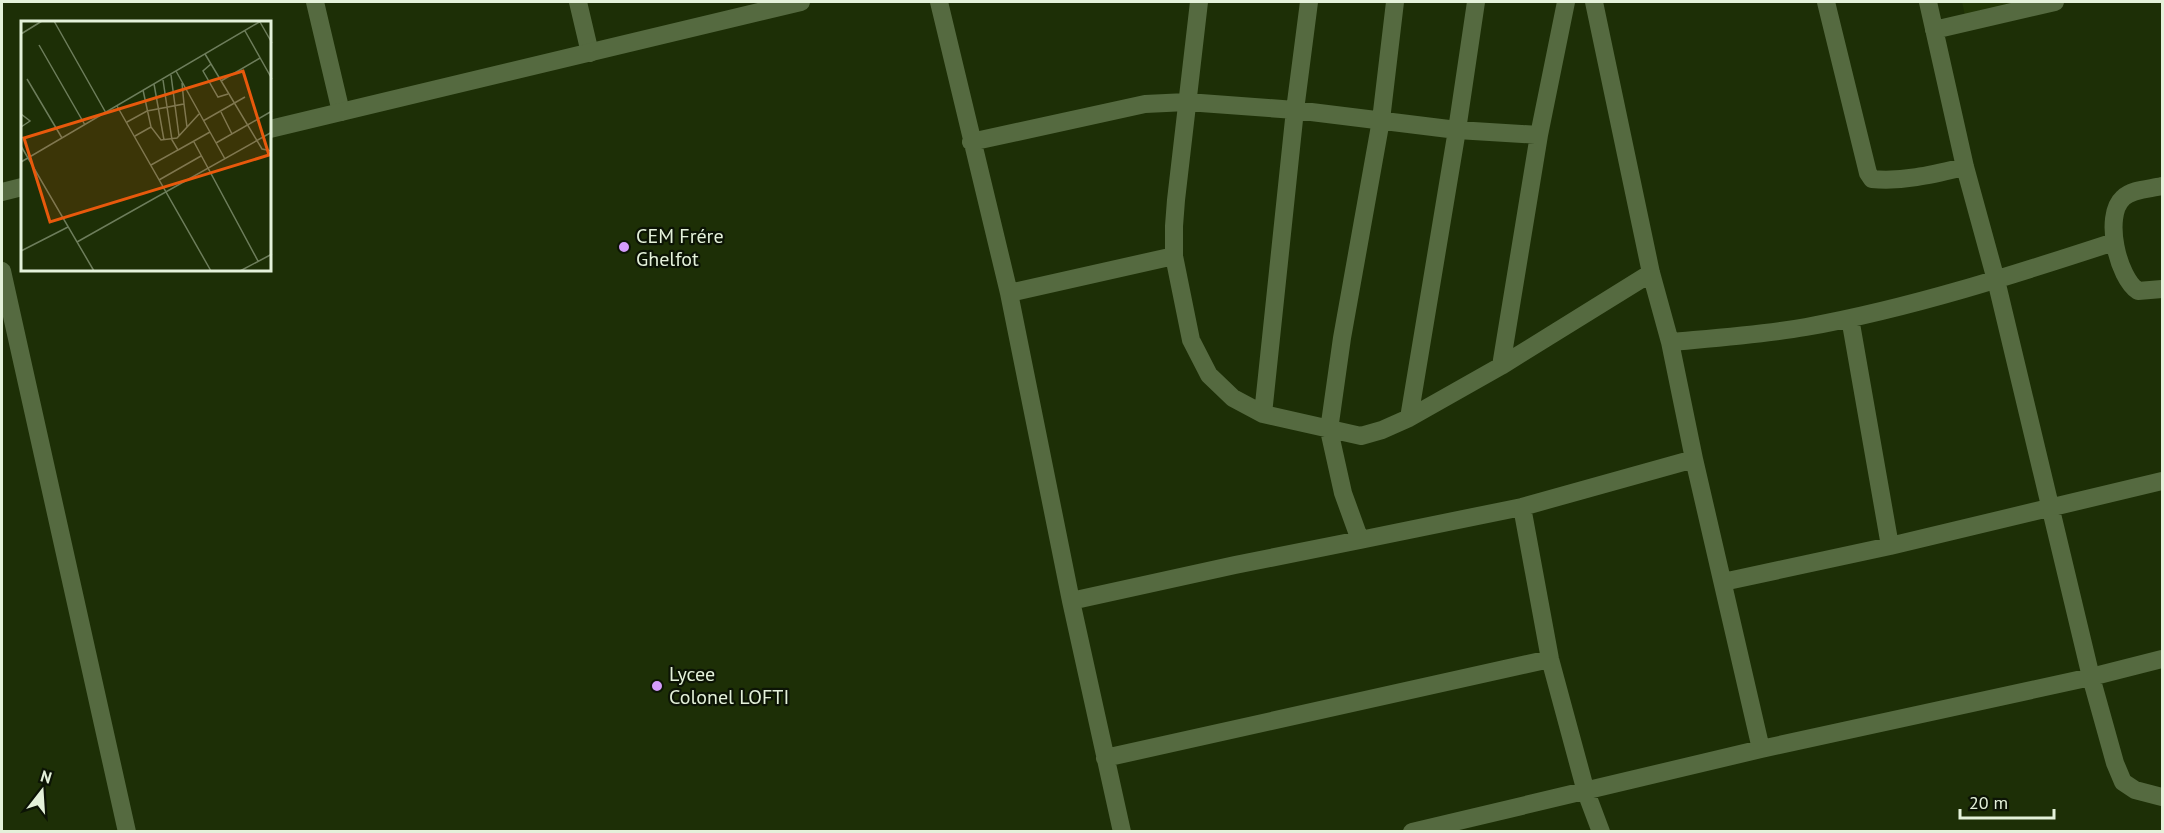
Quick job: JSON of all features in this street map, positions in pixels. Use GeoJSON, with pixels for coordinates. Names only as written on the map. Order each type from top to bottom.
{"type":"FeatureCollection","features":[{"type":"Feature","properties":{"kind":"street"},"geometry":{"type":"LineString","coordinates":[[315,2],[341,112]]}},
{"type":"Feature","properties":{"kind":"street"},"geometry":{"type":"LineString","coordinates":[[578,2],[590,53]]}},
{"type":"Feature","properties":{"kind":"street"},"geometry":{"type":"LineString","coordinates":[[272,129],[801,2]]}},
{"type":"Feature","properties":{"kind":"street"},"geometry":{"type":"LineString","coordinates":[[939,2],[1009,293],[1071,601],[1122,831]]}},
{"type":"Feature","properties":{"kind":"street"},"geometry":{"type":"LineString","coordinates":[[1199,2],[1174,226],[1174,256],[1191,340],[1209,375],[1233,398],[1263,414],[1329,430],[1361,436],[1382,430],[1409,418],[1501,366],[1651,273]]}},
{"type":"Feature","properties":{"kind":"street"},"geometry":{"type":"LineString","coordinates":[[1263,414],[1295,110],[1309,2]]}},
{"type":"Feature","properties":{"kind":"street"},"geometry":{"type":"LineString","coordinates":[[1360,540],[1343,493],[1329,430],[1342,338],[1381,120],[1395,2]]}},
{"type":"Feature","properties":{"kind":"street"},"geometry":{"type":"LineString","coordinates":[[1409,418],[1476,2]]}},
{"type":"Feature","properties":{"kind":"street"},"geometry":{"type":"LineString","coordinates":[[1501,366],[1539,135],[1566,2]]}},
{"type":"Feature","properties":{"kind":"street"},"geometry":{"type":"LineString","coordinates":[[1594,2],[1651,273],[1670,342],[1694,459],[1761,749]]}},
{"type":"Feature","properties":{"kind":"street"},"geometry":{"type":"LineString","coordinates":[[1826,2],[1868,173],[1872,178],[1887,180],[1916,178],[1965,167]]}},
{"type":"Feature","properties":{"kind":"street"},"geometry":{"type":"LineString","coordinates":[[1928,2],[1965,167],[1996,280],[2091,677],[2115,763],[2123,782],[2135,790],[2163,796]]}},
{"type":"Feature","properties":{"kind":"street"},"geometry":{"type":"LineString","coordinates":[[1934,30],[2055,2]]}},
{"type":"Feature","properties":{"kind":"street"},"geometry":{"type":"LineString","coordinates":[[971,142],[1146,104],[1187,102],[1295,110],[1457,130],[1539,135]]}},
{"type":"Feature","properties":{"kind":"street"},"geometry":{"type":"LineString","coordinates":[[2163,186],[2130,194],[2120,202],[2114,219],[2114,242],[2129,283],[2135,289],[2144,292],[2163,289]]}},
{"type":"Feature","properties":{"kind":"street"},"geometry":{"type":"LineString","coordinates":[[2,192],[21,187]]}},
{"type":"Feature","properties":{"kind":"street"},"geometry":{"type":"LineString","coordinates":[[1670,342],[1804,327],[1850,318],[1996,280],[2114,242]]}},
{"type":"Feature","properties":{"kind":"street"},"geometry":{"type":"LineString","coordinates":[[1009,293],[1174,256]]}},
{"type":"Feature","properties":{"kind":"street"},"geometry":{"type":"LineString","coordinates":[[2,271],[128,831]]}},
{"type":"Feature","properties":{"kind":"street"},"geometry":{"type":"LineString","coordinates":[[1850,318],[1890,546]]}},
{"type":"Feature","properties":{"kind":"street"},"geometry":{"type":"LineString","coordinates":[[1071,601],[1522,507],[1694,459]]}},
{"type":"Feature","properties":{"kind":"street"},"geometry":{"type":"LineString","coordinates":[[1723,582],[1890,546],[2163,481]]}},
{"type":"Feature","properties":{"kind":"street"},"geometry":{"type":"LineString","coordinates":[[1522,507],[1550,659],[1587,792],[1601,831]]}},
{"type":"Feature","properties":{"kind":"street"},"geometry":{"type":"LineString","coordinates":[[1105,758],[1550,659]]}},
{"type":"Feature","properties":{"kind":"street"},"geometry":{"type":"LineString","coordinates":[[1412,831],[1587,792],[1761,749],[2091,677],[2163,659]]}},
{"type":"Feature","properties":{"kind":"shaded area"},"geometry":{"type":"Polygon","coordinates":[[[1962,2],[2021,2],[1965,16],[1962,2]]]}},
{"type":"Feature","properties":{"kind":"place","name":"CEM Frére Ghelfot"},"geometry":{"type":"Point","coordinates":[624,247]}},
{"type":"Feature","properties":{"kind":"place","name":"Lycee Colonel LOFTI"},"geometry":{"type":"Point","coordinates":[657,686]}}]}
